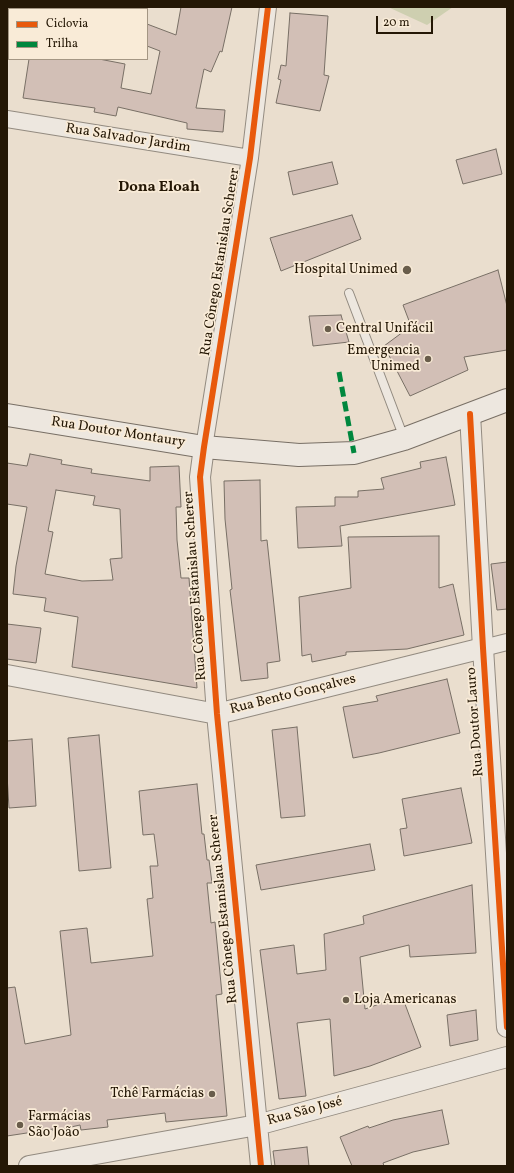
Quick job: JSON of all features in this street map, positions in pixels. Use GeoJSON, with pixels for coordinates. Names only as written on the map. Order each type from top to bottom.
{"type":"FeatureCollection","features":[{"type":"Feature","properties":{"kind":"main road","name":"Rua Doutor Montaury"},"geometry":{"type":"LineString","coordinates":[[7,416],[204,447],[299,455],[354,453],[404,439],[507,400]]}},
{"type":"Feature","properties":{"kind":"street","name":"Rua Cônego Estanislau Scherer"},"geometry":{"type":"LineString","coordinates":[[261,1166],[217,714],[200,477],[250,158],[268,7]]}},
{"type":"Feature","properties":{"kind":"street","name":"Rua Salvador Jardim"},"geometry":{"type":"LineString","coordinates":[[7,119],[250,158]]}},
{"type":"Feature","properties":{"kind":"street","name":"Rua Doutor Lauro"},"geometry":{"type":"LineString","coordinates":[[470,414],[507,1027]]}},
{"type":"Feature","properties":{"kind":"street","name":"Rua Bento Gonçalves"},"geometry":{"type":"LineString","coordinates":[[7,675],[217,714],[507,642]]}},
{"type":"Feature","properties":{"kind":"street","name":"Rua São José"},"geometry":{"type":"LineString","coordinates":[[29,1166],[257,1125],[507,1057]]}},
{"type":"Feature","properties":{"kind":"lane"},"geometry":{"type":"LineString","coordinates":[[349,293],[404,439]]}},
{"type":"Feature","properties":{"kind":"green space"},"geometry":{"type":"Polygon","coordinates":[[[388,7],[453,7],[427,25],[388,7]]]}},
{"type":"Feature","properties":{"kind":"building"},"geometry":{"type":"Polygon","coordinates":[[[181,7],[232,7],[222,52],[220,51],[211,72],[204,69],[196,108],[225,110],[223,132],[187,129],[187,123],[118,107],[116,116],[94,112],[95,108],[23,98],[29,60],[104,60],[125,64],[121,88],[151,94],[160,51],[148,46],[148,24],[176,35],[181,7]]]}},
{"type":"Feature","properties":{"kind":"building"},"geometry":{"type":"Polygon","coordinates":[[[290,13],[328,16],[324,75],[329,76],[320,111],[276,103],[281,80],[278,79],[281,65],[286,66],[290,13]]]}},
{"type":"Feature","properties":{"kind":"building"},"geometry":{"type":"Polygon","coordinates":[[[496,149],[502,174],[463,184],[456,160],[496,149]]]}},
{"type":"Feature","properties":{"kind":"building"},"geometry":{"type":"Polygon","coordinates":[[[332,162],[338,184],[293,195],[288,172],[332,162]]]}},
{"type":"Feature","properties":{"kind":"building"},"geometry":{"type":"Polygon","coordinates":[[[352,215],[361,239],[281,271],[270,238],[352,215]]]}},
{"type":"Feature","properties":{"kind":"building"},"geometry":{"type":"Polygon","coordinates":[[[498,270],[507,306],[507,350],[464,357],[468,370],[410,396],[384,346],[411,326],[403,305],[498,270]]]}},
{"type":"Feature","properties":{"kind":"building","name":"Central Unifácil"},"geometry":{"type":"Polygon","coordinates":[[[341,315],[349,342],[313,346],[309,316],[341,315]]]}},
{"type":"Feature","properties":{"kind":"building"},"geometry":{"type":"Polygon","coordinates":[[[30,454],[62,460],[61,464],[92,469],[91,473],[150,481],[150,467],[179,466],[181,507],[176,507],[177,540],[181,578],[189,578],[197,688],[72,667],[78,617],[44,611],[46,598],[13,594],[16,566],[27,507],[7,504],[7,463],[27,466],[30,454]],[[56,490],[48,531],[53,532],[45,574],[82,581],[113,580],[110,559],[122,558],[120,509],[93,505],[95,496],[56,490]]]}},
{"type":"Feature","properties":{"kind":"building"},"geometry":{"type":"Polygon","coordinates":[[[446,457],[455,505],[340,526],[342,546],[298,548],[296,507],[335,506],[335,497],[358,497],[358,491],[384,489],[381,478],[421,468],[420,462],[446,457]]]}},
{"type":"Feature","properties":{"kind":"building"},"geometry":{"type":"Polygon","coordinates":[[[260,480],[261,541],[267,540],[280,661],[267,663],[268,678],[241,681],[230,590],[232,589],[225,519],[224,481],[260,480]]]}},
{"type":"Feature","properties":{"kind":"building"},"geometry":{"type":"Polygon","coordinates":[[[439,536],[439,588],[453,584],[464,635],[407,649],[346,652],[346,655],[312,662],[311,654],[302,656],[299,597],[351,588],[348,537],[439,536]]]}},
{"type":"Feature","properties":{"kind":"building"},"geometry":{"type":"Polygon","coordinates":[[[507,562],[507,609],[497,610],[491,564],[507,562]]]}},
{"type":"Feature","properties":{"kind":"building"},"geometry":{"type":"Polygon","coordinates":[[[7,624],[41,628],[36,663],[7,659],[7,624]]]}},
{"type":"Feature","properties":{"kind":"building"},"geometry":{"type":"Polygon","coordinates":[[[447,679],[460,733],[353,758],[343,707],[378,701],[376,696],[447,679]]]}},
{"type":"Feature","properties":{"kind":"building"},"geometry":{"type":"Polygon","coordinates":[[[297,727],[305,816],[281,818],[272,730],[297,727]]]}},
{"type":"Feature","properties":{"kind":"building"},"geometry":{"type":"Polygon","coordinates":[[[99,735],[111,868],[79,871],[68,738],[99,735]]]}},
{"type":"Feature","properties":{"kind":"building"},"geometry":{"type":"Polygon","coordinates":[[[32,739],[36,806],[9,808],[7,741],[32,739]]]}},
{"type":"Feature","properties":{"kind":"building"},"geometry":{"type":"Polygon","coordinates":[[[197,784],[202,834],[204,834],[207,860],[209,860],[212,883],[207,883],[211,923],[215,922],[222,994],[216,995],[227,1116],[166,1122],[165,1113],[107,1120],[108,1127],[81,1130],[80,1125],[53,1131],[53,1129],[7,1136],[7,988],[15,987],[25,1044],[71,1035],[60,931],[87,928],[91,963],[153,956],[147,899],[153,898],[150,866],[158,866],[154,834],[143,835],[139,791],[197,784]]]}},
{"type":"Feature","properties":{"kind":"building"},"geometry":{"type":"Polygon","coordinates":[[[461,788],[472,843],[404,856],[400,829],[407,828],[402,799],[461,788]]]}},
{"type":"Feature","properties":{"kind":"building"},"geometry":{"type":"Polygon","coordinates":[[[370,844],[375,870],[261,890],[256,865],[370,844]]]}},
{"type":"Feature","properties":{"kind":"building"},"geometry":{"type":"Polygon","coordinates":[[[472,885],[476,953],[410,957],[409,945],[360,957],[365,1009],[402,996],[421,1047],[370,1066],[334,1076],[330,1019],[297,1023],[306,1096],[279,1099],[260,950],[294,945],[297,974],[326,970],[324,934],[364,924],[363,916],[472,885]]]}},
{"type":"Feature","properties":{"kind":"building"},"geometry":{"type":"Polygon","coordinates":[[[476,1010],[478,1040],[450,1046],[447,1015],[476,1010]]]}},
{"type":"Feature","properties":{"kind":"building"},"geometry":{"type":"Polygon","coordinates":[[[442,1110],[449,1144],[413,1152],[383,1163],[384,1166],[352,1166],[340,1137],[368,1126],[369,1128],[393,1120],[442,1110]]]}},
{"type":"Feature","properties":{"kind":"building"},"geometry":{"type":"Polygon","coordinates":[[[307,1147],[309,1166],[275,1166],[273,1151],[307,1147]]]}},
{"type":"Feature","properties":{"kind":"marked path"},"geometry":{"type":"LineString","coordinates":[[339,372],[354,453]]}},
{"type":"Feature","properties":{"kind":"cycle path"},"geometry":{"type":"LineString","coordinates":[[261,1166],[217,714],[200,477],[250,158],[268,7]]}},
{"type":"Feature","properties":{"kind":"cycle path"},"geometry":{"type":"LineString","coordinates":[[470,414],[507,1027]]}},
{"type":"Feature","properties":{"kind":"place","name":"Hospital Unimed"},"geometry":{"type":"Point","coordinates":[407,270]}},
{"type":"Feature","properties":{"kind":"place","name":"Central Unifácil"},"geometry":{"type":"Point","coordinates":[328,329]}},
{"type":"Feature","properties":{"kind":"place","name":"Emergencia Unimed"},"geometry":{"type":"Point","coordinates":[428,359]}},
{"type":"Feature","properties":{"kind":"place","name":"Loja Americanas"},"geometry":{"type":"Point","coordinates":[346,1000]}},
{"type":"Feature","properties":{"kind":"place","name":"Tchê Farmácias"},"geometry":{"type":"Point","coordinates":[212,1094]}},
{"type":"Feature","properties":{"kind":"place","name":"Farmácias São João"},"geometry":{"type":"Point","coordinates":[20,1125]}},
{"type":"Feature","properties":{"kind":"district","name":"Dona Eloah"},"geometry":{"type":"Point","coordinates":[159,188]}}]}
